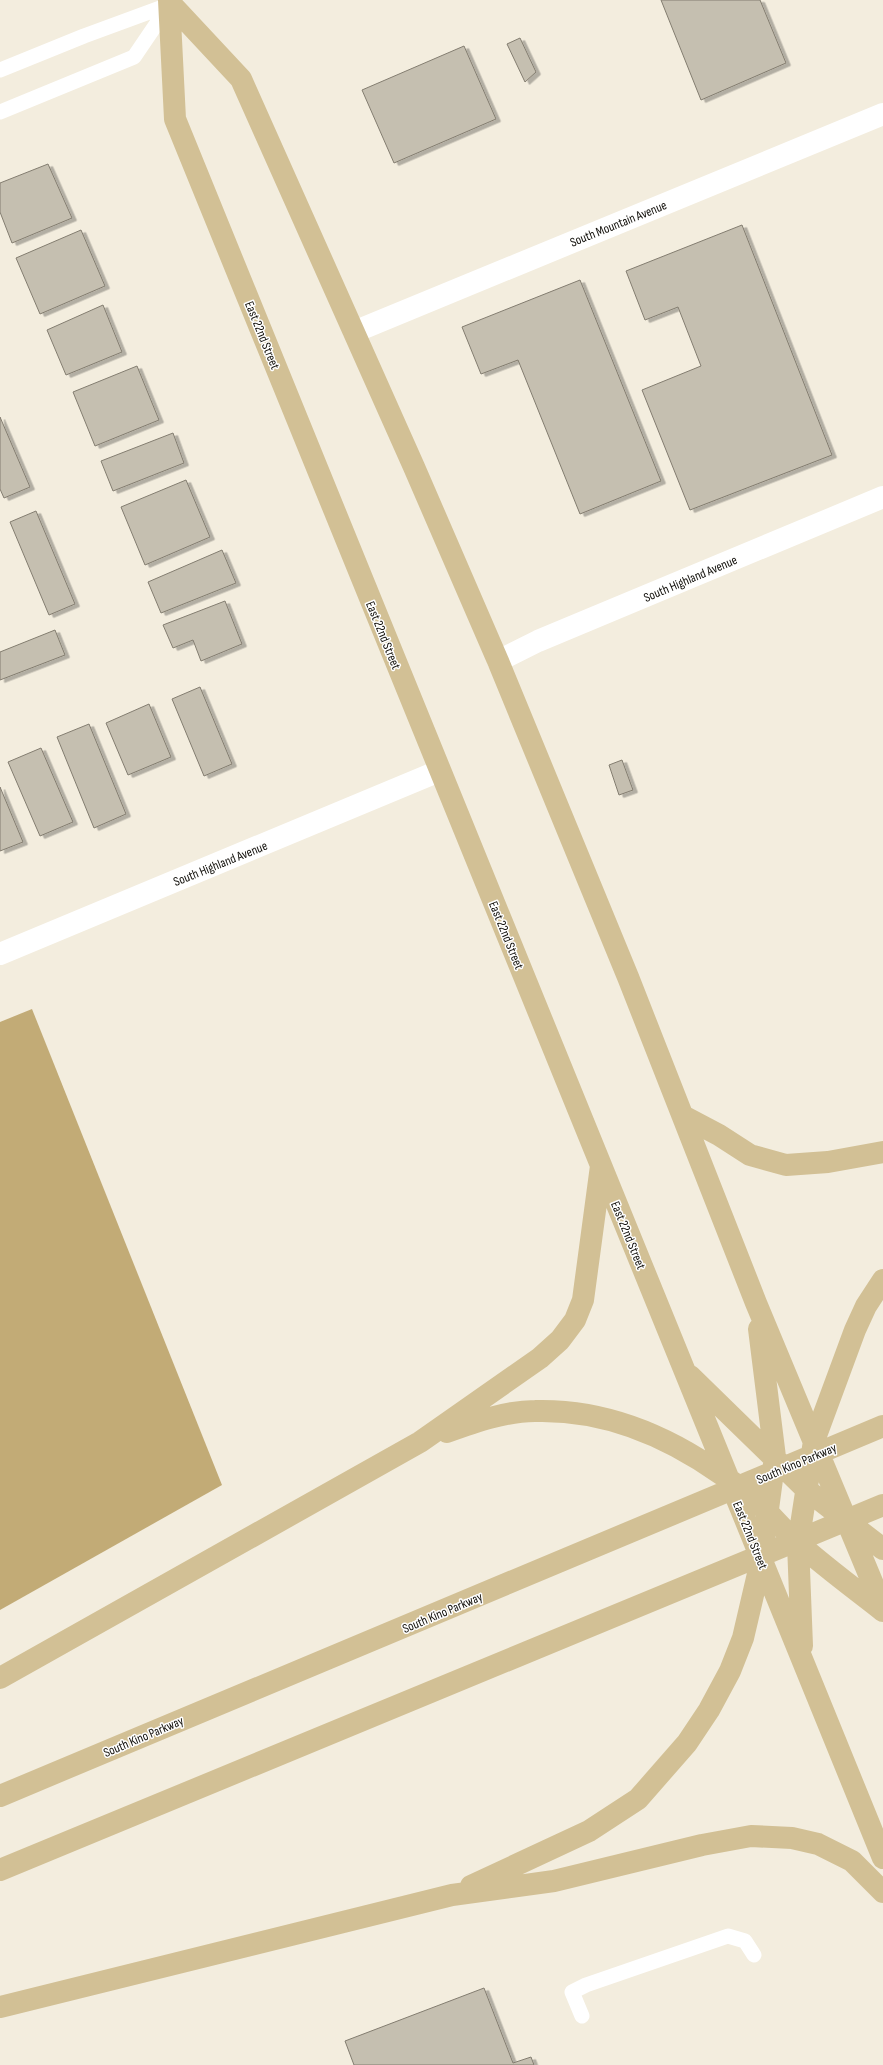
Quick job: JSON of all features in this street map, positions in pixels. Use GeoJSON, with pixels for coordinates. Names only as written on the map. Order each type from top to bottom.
{"type":"FeatureCollection","features":[{"type":"Feature","properties":{"kind":"main road"},"geometry":{"type":"LineString","coordinates":[[174,1],[241,79],[354,332],[498,661],[628,977],[756,1303],[883,1608]]}},
{"type":"Feature","properties":{"kind":"main road","name":"East 22nd Street"},"geometry":{"type":"LineString","coordinates":[[174,1],[175,119],[439,771],[883,1858]]}},
{"type":"Feature","properties":{"kind":"main road"},"geometry":{"type":"LineString","coordinates":[[683,1116],[719,1135],[750,1154],[786,1164],[828,1162],[883,1152]]}},
{"type":"Feature","properties":{"kind":"main road"},"geometry":{"type":"LineString","coordinates":[[0,1678],[420,1442],[540,1358],[560,1340],[575,1320],[583,1300],[601,1165]]}},
{"type":"Feature","properties":{"kind":"main road"},"geometry":{"type":"LineString","coordinates":[[802,1659],[798,1544],[814,1441],[850,1342],[866,1306],[883,1280]]}},
{"type":"Feature","properties":{"kind":"main road"},"geometry":{"type":"LineString","coordinates":[[452,1895],[589,1831],[638,1799],[687,1743],[709,1710],[727,1677],[743,1638],[761,1561],[769,1515],[775,1457],[756,1303]]}},
{"type":"Feature","properties":{"kind":"main road"},"geometry":{"type":"LineString","coordinates":[[684,1370],[775,1457],[807,1490],[883,1549]]}},
{"type":"Feature","properties":{"kind":"main road"},"geometry":{"type":"LineString","coordinates":[[420,1442],[470,1424],[510,1414],[534,1411],[570,1412],[592,1415],[623,1423],[665,1440],[693,1454],[753,1497],[798,1544],[883,1611]]}},
{"type":"Feature","properties":{"kind":"main road","name":"South Kino Parkway"},"geometry":{"type":"LineString","coordinates":[[0,1796],[539,1572],[883,1426]]}},
{"type":"Feature","properties":{"kind":"main road"},"geometry":{"type":"LineString","coordinates":[[0,1870],[883,1505]]}},
{"type":"Feature","properties":{"kind":"main road"},"geometry":{"type":"LineString","coordinates":[[0,2007],[452,1895],[554,1881],[751,1836],[792,1838],[818,1844],[852,1861],[883,1892]]}},
{"type":"Feature","properties":{"kind":"street","name":"South Mountain Avenue"},"geometry":{"type":"LineString","coordinates":[[354,332],[883,114]]}},
{"type":"Feature","properties":{"kind":"street","name":"South Highland Avenue"},"geometry":{"type":"LineString","coordinates":[[498,661],[538,641],[883,498]]}},
{"type":"Feature","properties":{"kind":"street","name":"South Highland Avenue"},"geometry":{"type":"LineString","coordinates":[[0,954],[439,771]]}},
{"type":"Feature","properties":{"kind":"lane"},"geometry":{"type":"LineString","coordinates":[[0,70],[174,1]]}},
{"type":"Feature","properties":{"kind":"lane"},"geometry":{"type":"LineString","coordinates":[[0,112],[134,57],[174,1]]}},
{"type":"Feature","properties":{"kind":"lane"},"geometry":{"type":"LineString","coordinates":[[582,2016],[572,1992],[586,1985],[728,1936],[745,1941],[754,1955]]}},
{"type":"Feature","properties":{"kind":"shaded area"},"geometry":{"type":"Polygon","coordinates":[[[32,1009],[222,1485],[0,1610],[0,1022],[32,1009]]]}},
{"type":"Feature","properties":{"kind":"building"},"geometry":{"type":"Polygon","coordinates":[[[661,0],[760,0],[786,63],[701,100],[661,0]]]}},
{"type":"Feature","properties":{"kind":"building"},"geometry":{"type":"Polygon","coordinates":[[[520,38],[536,72],[525,82],[507,44],[520,38]]]}},
{"type":"Feature","properties":{"kind":"building"},"geometry":{"type":"Polygon","coordinates":[[[464,46],[496,119],[394,163],[362,90],[464,46]]]}},
{"type":"Feature","properties":{"kind":"building"},"geometry":{"type":"Polygon","coordinates":[[[48,164],[72,218],[12,243],[0,212],[0,183],[48,164]]]}},
{"type":"Feature","properties":{"kind":"building"},"geometry":{"type":"Polygon","coordinates":[[[742,225],[832,455],[690,510],[642,390],[701,366],[678,307],[645,320],[626,271],[742,225]]]}},
{"type":"Feature","properties":{"kind":"building"},"geometry":{"type":"Polygon","coordinates":[[[81,230],[105,286],[40,314],[16,258],[81,230]]]}},
{"type":"Feature","properties":{"kind":"building"},"geometry":{"type":"Polygon","coordinates":[[[580,280],[661,481],[580,514],[518,360],[481,374],[462,327],[580,280]]]}},
{"type":"Feature","properties":{"kind":"building"},"geometry":{"type":"Polygon","coordinates":[[[103,305],[122,352],[66,375],[47,330],[103,305]]]}},
{"type":"Feature","properties":{"kind":"building"},"geometry":{"type":"Polygon","coordinates":[[[137,366],[159,420],[95,446],[73,392],[137,366]]]}},
{"type":"Feature","properties":{"kind":"building"},"geometry":{"type":"Polygon","coordinates":[[[0,417],[30,487],[4,498],[0,489],[0,417]]]}},
{"type":"Feature","properties":{"kind":"building"},"geometry":{"type":"Polygon","coordinates":[[[173,433],[184,463],[113,491],[101,461],[173,433]]]}},
{"type":"Feature","properties":{"kind":"building"},"geometry":{"type":"Polygon","coordinates":[[[186,480],[210,537],[145,565],[121,507],[186,480]]]}},
{"type":"Feature","properties":{"kind":"building"},"geometry":{"type":"Polygon","coordinates":[[[36,511],[75,604],[49,615],[10,522],[36,511]]]}},
{"type":"Feature","properties":{"kind":"building"},"geometry":{"type":"Polygon","coordinates":[[[222,550],[236,583],[161,613],[148,582],[222,550]]]}},
{"type":"Feature","properties":{"kind":"building"},"geometry":{"type":"Polygon","coordinates":[[[225,601],[242,644],[201,661],[193,640],[173,648],[163,625],[225,601]]]}},
{"type":"Feature","properties":{"kind":"building"},"geometry":{"type":"Polygon","coordinates":[[[55,630],[65,655],[0,680],[0,652],[55,630]]]}},
{"type":"Feature","properties":{"kind":"building"},"geometry":{"type":"Polygon","coordinates":[[[200,687],[232,764],[204,776],[172,699],[200,687]]]}},
{"type":"Feature","properties":{"kind":"building"},"geometry":{"type":"Polygon","coordinates":[[[149,704],[171,757],[128,775],[106,723],[149,704]]]}},
{"type":"Feature","properties":{"kind":"building"},"geometry":{"type":"Polygon","coordinates":[[[89,724],[126,814],[94,828],[57,737],[89,724]]]}},
{"type":"Feature","properties":{"kind":"building"},"geometry":{"type":"Polygon","coordinates":[[[41,748],[73,822],[40,836],[8,762],[41,748]]]}},
{"type":"Feature","properties":{"kind":"building"},"geometry":{"type":"Polygon","coordinates":[[[622,760],[633,790],[619,795],[609,765],[622,760]]]}},
{"type":"Feature","properties":{"kind":"building"},"geometry":{"type":"Polygon","coordinates":[[[0,787],[23,842],[0,851],[0,787]]]}},
{"type":"Feature","properties":{"kind":"building"},"geometry":{"type":"Polygon","coordinates":[[[484,1988],[513,2063],[531,2057],[534,2065],[354,2065],[345,2041],[484,1988]]]}}]}
